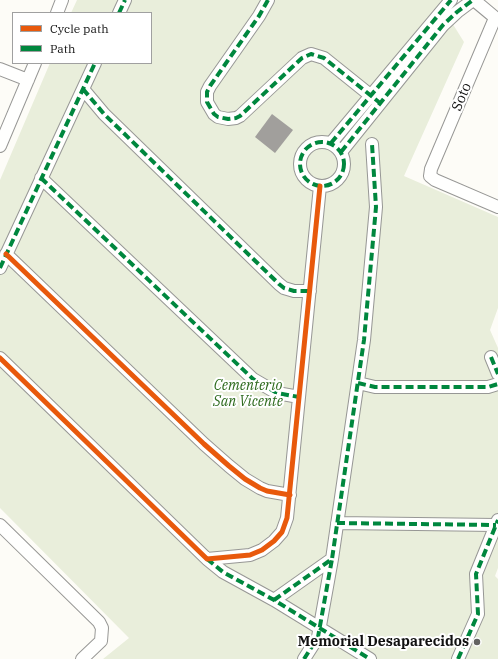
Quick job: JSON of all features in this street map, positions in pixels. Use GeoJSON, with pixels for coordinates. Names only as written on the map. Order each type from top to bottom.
{"type":"FeatureCollection","features":[{"type":"Feature","properties":{"kind":"street"},"geometry":{"type":"LineString","coordinates":[[56,12],[62,0]]}},
{"type":"Feature","properties":{"kind":"street"},"geometry":{"type":"LineString","coordinates":[[119,12],[125,0]]}},
{"type":"Feature","properties":{"kind":"street"},"geometry":{"type":"LineString","coordinates":[[268,0],[259,16],[207,92],[207,102],[214,114],[218,117],[228,119],[240,116],[302,58],[311,54],[324,58],[380,104]]}},
{"type":"Feature","properties":{"kind":"street"},"geometry":{"type":"LineString","coordinates":[[331,143],[451,0]]}},
{"type":"Feature","properties":{"kind":"street"},"geometry":{"type":"LineString","coordinates":[[341,152],[443,24],[457,12],[473,0],[497,19]]}},
{"type":"Feature","properties":{"kind":"street","name":"Soto"},"geometry":{"type":"LineString","coordinates":[[497,19],[431,169],[430,176],[435,180],[498,207]]}},
{"type":"Feature","properties":{"kind":"street"},"geometry":{"type":"LineString","coordinates":[[0,146],[35,64]]}},
{"type":"Feature","properties":{"kind":"street"},"geometry":{"type":"LineString","coordinates":[[0,268],[95,64]]}},
{"type":"Feature","properties":{"kind":"street"},"geometry":{"type":"LineString","coordinates":[[0,69],[28,80]]}},
{"type":"Feature","properties":{"kind":"street"},"geometry":{"type":"LineString","coordinates":[[83,89],[104,114],[279,284],[284,288],[294,291],[310,291]]}},
{"type":"Feature","properties":{"kind":"street"},"geometry":{"type":"LineString","coordinates":[[316,142],[331,143],[341,152],[344,159],[343,173],[334,183],[327,186],[320,186],[306,180],[302,174],[300,158],[303,151],[309,146],[316,142]]}},
{"type":"Feature","properties":{"kind":"street"},"geometry":{"type":"LineString","coordinates":[[304,659],[315,643],[320,628],[332,559],[364,340],[376,207],[372,144]]}},
{"type":"Feature","properties":{"kind":"street"},"geometry":{"type":"LineString","coordinates":[[41,178],[252,379],[277,393],[300,397]]}},
{"type":"Feature","properties":{"kind":"street"},"geometry":{"type":"LineString","coordinates":[[207,559],[250,555],[262,550],[274,540],[285,527],[288,518],[320,186]]}},
{"type":"Feature","properties":{"kind":"street"},"geometry":{"type":"LineString","coordinates":[[6,254],[204,444],[229,466],[245,479],[260,488],[267,491],[290,495]]}},
{"type":"Feature","properties":{"kind":"street"},"geometry":{"type":"LineString","coordinates":[[490,357],[498,374]]}},
{"type":"Feature","properties":{"kind":"street"},"geometry":{"type":"LineString","coordinates":[[0,358],[207,559],[223,572],[274,600],[370,659]]}},
{"type":"Feature","properties":{"kind":"street"},"geometry":{"type":"LineString","coordinates":[[358,383],[375,387],[488,386],[498,384]]}},
{"type":"Feature","properties":{"kind":"street"},"geometry":{"type":"LineString","coordinates":[[337,523],[497,522],[476,574],[478,614],[458,659]]}},
{"type":"Feature","properties":{"kind":"street"},"geometry":{"type":"LineString","coordinates":[[0,524],[93,615],[102,628],[101,641],[82,659]]}},
{"type":"Feature","properties":{"kind":"street"},"geometry":{"type":"LineString","coordinates":[[274,600],[332,559]]}},
{"type":"Feature","properties":{"kind":"green space","name":"Cementerio San Vicente"},"geometry":{"type":"Polygon","coordinates":[[[77,0],[442,0],[449,18],[464,42],[404,176],[498,217],[498,308],[490,330],[498,348],[498,568],[495,576],[498,579],[498,659],[103,659],[129,638],[0,508],[0,180],[50,64],[152,64],[152,12],[71,12],[77,0]]]}},
{"type":"Feature","properties":{"kind":"building"},"geometry":{"type":"Polygon","coordinates":[[[272,114],[293,130],[275,153],[255,137],[272,114]]]}},
{"type":"Feature","properties":{"kind":"marked path"},"geometry":{"type":"LineString","coordinates":[[119,12],[125,0]]}},
{"type":"Feature","properties":{"kind":"marked path"},"geometry":{"type":"LineString","coordinates":[[268,0],[259,16],[207,92],[207,102],[214,114],[218,117],[228,119],[240,116],[302,58],[311,54],[324,58],[380,103]]}},
{"type":"Feature","properties":{"kind":"marked path"},"geometry":{"type":"LineString","coordinates":[[331,143],[451,0]]}},
{"type":"Feature","properties":{"kind":"marked path"},"geometry":{"type":"LineString","coordinates":[[341,152],[443,25],[473,0]]}},
{"type":"Feature","properties":{"kind":"marked path"},"geometry":{"type":"LineString","coordinates":[[0,268],[95,64]]}},
{"type":"Feature","properties":{"kind":"marked path"},"geometry":{"type":"LineString","coordinates":[[83,89],[104,114],[279,284],[284,288],[294,291],[310,291]]}},
{"type":"Feature","properties":{"kind":"marked path"},"geometry":{"type":"LineString","coordinates":[[318,142],[326,142],[331,143],[338,148],[343,155],[344,164],[343,173],[338,180],[331,185],[318,186],[310,183],[303,176],[300,168],[300,160],[303,152],[310,145],[318,142]]}},
{"type":"Feature","properties":{"kind":"marked path"},"geometry":{"type":"LineString","coordinates":[[274,600],[332,559],[364,340],[376,207],[372,144]]}},
{"type":"Feature","properties":{"kind":"marked path"},"geometry":{"type":"LineString","coordinates":[[41,178],[253,379],[277,393],[299,397]]}},
{"type":"Feature","properties":{"kind":"marked path"},"geometry":{"type":"LineString","coordinates":[[491,357],[498,374]]}},
{"type":"Feature","properties":{"kind":"marked path"},"geometry":{"type":"LineString","coordinates":[[358,383],[375,387],[488,387],[498,384]]}},
{"type":"Feature","properties":{"kind":"marked path"},"geometry":{"type":"LineString","coordinates":[[458,659],[478,614],[476,574],[498,520]]}},
{"type":"Feature","properties":{"kind":"marked path"},"geometry":{"type":"LineString","coordinates":[[337,523],[496,525]]}},
{"type":"Feature","properties":{"kind":"marked path"},"geometry":{"type":"LineString","coordinates":[[207,559],[223,572],[274,600],[370,659]]}},
{"type":"Feature","properties":{"kind":"marked path"},"geometry":{"type":"LineString","coordinates":[[304,659],[318,637],[332,559]]}},
{"type":"Feature","properties":{"kind":"cycle path"},"geometry":{"type":"LineString","coordinates":[[0,358],[207,559],[250,555],[262,550],[274,541],[282,532],[287,518],[320,186]]}},
{"type":"Feature","properties":{"kind":"cycle path"},"geometry":{"type":"LineString","coordinates":[[6,254],[204,444],[229,466],[245,479],[260,488],[267,491],[290,495]]}},
{"type":"Feature","properties":{"kind":"place","name":"Memorial Desaparecidos"},"geometry":{"type":"Point","coordinates":[477,642]}}]}
